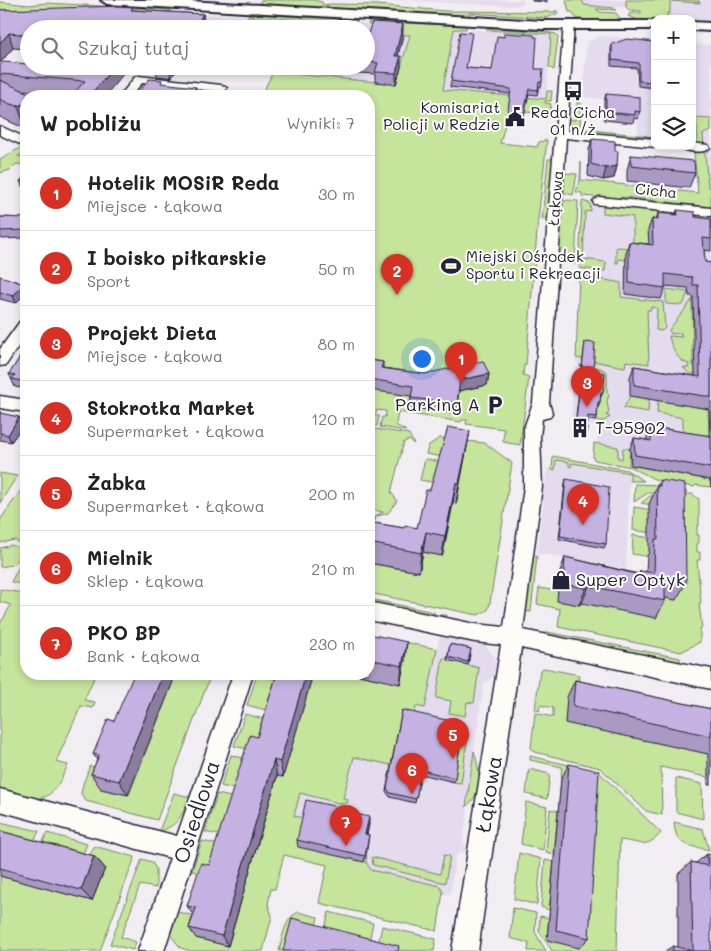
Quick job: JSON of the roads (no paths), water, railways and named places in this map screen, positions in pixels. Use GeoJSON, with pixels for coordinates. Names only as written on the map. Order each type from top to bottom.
{"type":"FeatureCollection","features":[{"type":"Feature","properties":{"kind":"main road"},"geometry":{"type":"LineString","coordinates":[[107,0],[482,20],[542,25],[651,25]]}},
{"type":"Feature","properties":{"kind":"main road"},"geometry":{"type":"LineString","coordinates":[[696,26],[711,27]]}},
{"type":"Feature","properties":{"kind":"street","name":"Łąkowa"},"geometry":{"type":"LineString","coordinates":[[465,951],[512,637],[533,474],[542,451],[545,416],[541,403],[569,24]]}},
{"type":"Feature","properties":{"kind":"street"},"geometry":{"type":"LineString","coordinates":[[131,90],[139,79],[221,88],[220,90]]}},
{"type":"Feature","properties":{"kind":"street"},"geometry":{"type":"LineString","coordinates":[[0,130],[20,140]]}},
{"type":"Feature","properties":{"kind":"street"},"geometry":{"type":"LineString","coordinates":[[560,134],[651,143]]}},
{"type":"Feature","properties":{"kind":"street"},"geometry":{"type":"LineString","coordinates":[[696,147],[704,148]]}},
{"type":"Feature","properties":{"kind":"street","name":"Cicha"},"geometry":{"type":"LineString","coordinates":[[598,201],[711,212]]}},
{"type":"Feature","properties":{"kind":"street"},"geometry":{"type":"LineString","coordinates":[[0,361],[20,333]]}},
{"type":"Feature","properties":{"kind":"street"},"geometry":{"type":"LineString","coordinates":[[0,402],[20,405]]}},
{"type":"Feature","properties":{"kind":"street"},"geometry":{"type":"LineString","coordinates":[[375,612],[475,633],[512,637],[711,680]]}},
{"type":"Feature","properties":{"kind":"street","name":"Osiedlowa"},"geometry":{"type":"LineString","coordinates":[[151,951],[241,680]]}},
{"type":"Feature","properties":{"kind":"street"},"geometry":{"type":"LineString","coordinates":[[0,800],[185,850]]}},
{"type":"Feature","properties":{"kind":"place","name":"Reda Cicha 01 n/ż"},"geometry":{"type":"Point","coordinates":[573,91]}},
{"type":"Feature","properties":{"kind":"place","name":"Komisariat Policji w Redzie"},"geometry":{"type":"Point","coordinates":[515,117]}},
{"type":"Feature","properties":{"kind":"place","name":"Miejski Ośrodek Sportu i Rekreacji"},"geometry":{"type":"Point","coordinates":[451,266]}},
{"type":"Feature","properties":{"kind":"place","name":"I boisko piłkarskie"},"geometry":{"type":"Point","coordinates":[397,295]}},
{"type":"Feature","properties":{"kind":"place","name":"Hotelik MOSiR Reda"},"geometry":{"type":"Point","coordinates":[461,383]}},
{"type":"Feature","properties":{"kind":"place","name":"Parking A"},"geometry":{"type":"Point","coordinates":[495,405]}},
{"type":"Feature","properties":{"kind":"place","name":"Projekt Dieta"},"geometry":{"type":"Point","coordinates":[587,407]}},
{"type":"Feature","properties":{"kind":"place","name":"T-95902"},"geometry":{"type":"Point","coordinates":[580,428]}},
{"type":"Feature","properties":{"kind":"place","name":"Stokrotka Market"},"geometry":{"type":"Point","coordinates":[583,525]}},
{"type":"Feature","properties":{"kind":"place","name":"Super Optyk"},"geometry":{"type":"Point","coordinates":[561,580]}},
{"type":"Feature","properties":{"kind":"place","name":"Żabka"},"geometry":{"type":"Point","coordinates":[453,759]}},
{"type":"Feature","properties":{"kind":"place","name":"Mielnik"},"geometry":{"type":"Point","coordinates":[412,794]}},
{"type":"Feature","properties":{"kind":"place","name":"PKO BP"},"geometry":{"type":"Point","coordinates":[346,846]}}]}
